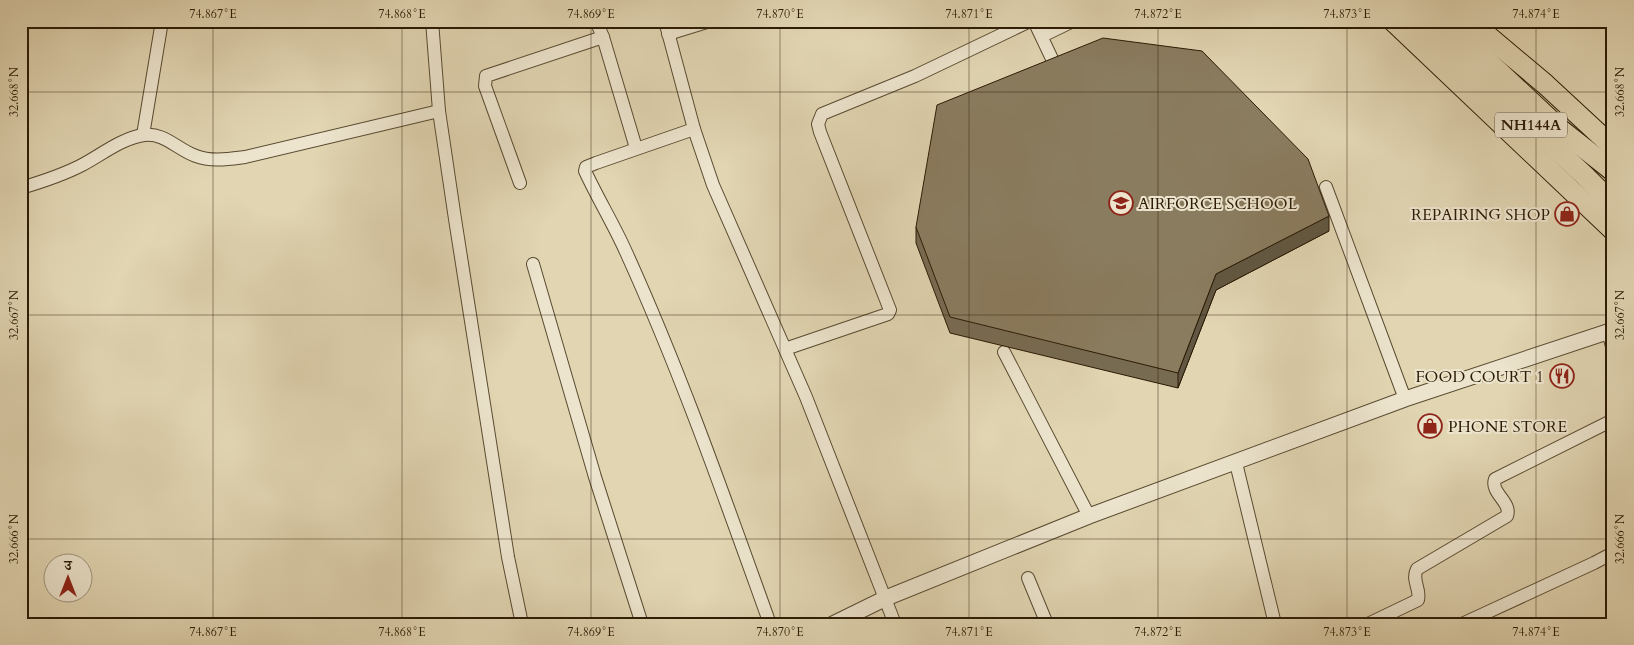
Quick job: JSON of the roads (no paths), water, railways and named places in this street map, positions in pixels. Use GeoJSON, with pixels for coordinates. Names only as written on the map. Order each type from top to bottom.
{"type":"FeatureCollection","features":[{"type":"Feature","properties":{"kind":"highway"},"geometry":{"type":"LineString","coordinates":[[1393,21],[1613,230]]}},
{"type":"Feature","properties":{"kind":"highway","name":"NH144A"},"geometry":{"type":"LineString","coordinates":[[1418,21],[1465,52],[1613,171]]}},
{"type":"Feature","properties":{"kind":"highway","name":"NH144A"},"geometry":{"type":"LineString","coordinates":[[1445,21],[1465,52],[1613,204]]}},
{"type":"Feature","properties":{"kind":"highway"},"geometry":{"type":"LineString","coordinates":[[1465,88],[1466,21]]}},
{"type":"Feature","properties":{"kind":"highway"},"geometry":{"type":"LineString","coordinates":[[1470,21],[1545,84],[1613,147]]}},
{"type":"Feature","properties":{"kind":"street"},"geometry":{"type":"LineString","coordinates":[[143,135],[162,21]]}},
{"type":"Feature","properties":{"kind":"street"},"geometry":{"type":"LineString","coordinates":[[432,21],[439,111],[508,557],[522,624]]}},
{"type":"Feature","properties":{"kind":"street"},"geometry":{"type":"LineString","coordinates":[[596,21],[603,37],[636,148]]}},
{"type":"Feature","properties":{"kind":"street"},"geometry":{"type":"LineString","coordinates":[[710,21],[667,27],[694,129],[713,185],[785,348],[895,624]]}},
{"type":"Feature","properties":{"kind":"street"},"geometry":{"type":"LineString","coordinates":[[785,348],[888,314],[890,310],[820,132],[818,124],[822,114],[915,76],[1030,21]]}},
{"type":"Feature","properties":{"kind":"street"},"geometry":{"type":"LineString","coordinates":[[1034,21],[1053,61]]}},
{"type":"Feature","properties":{"kind":"street"},"geometry":{"type":"LineString","coordinates":[[1042,36],[1073,21]]}},
{"type":"Feature","properties":{"kind":"street"},"geometry":{"type":"LineString","coordinates":[[520,184],[485,86],[486,76],[603,37]]}},
{"type":"Feature","properties":{"kind":"street"},"geometry":{"type":"LineString","coordinates":[[21,188],[80,166],[127,140],[143,135],[155,134],[195,156],[227,160],[439,111]]}},
{"type":"Feature","properties":{"kind":"street"},"geometry":{"type":"LineString","coordinates":[[694,129],[586,167],[585,171],[626,251],[669,354],[708,452],[770,624]]}},
{"type":"Feature","properties":{"kind":"street"},"geometry":{"type":"LineString","coordinates":[[1326,187],[1405,399]]}},
{"type":"Feature","properties":{"kind":"street"},"geometry":{"type":"LineString","coordinates":[[533,264],[595,477],[642,624]]}},
{"type":"Feature","properties":{"kind":"street"},"geometry":{"type":"LineString","coordinates":[[833,624],[886,598],[1089,516],[1405,399],[1610,331],[1613,350]]}},
{"type":"Feature","properties":{"kind":"street"},"geometry":{"type":"LineString","coordinates":[[1004,352],[1089,516]]}},
{"type":"Feature","properties":{"kind":"street"},"geometry":{"type":"LineString","coordinates":[[1368,624],[1418,600],[1419,590],[1414,578],[1417,569],[1509,514],[1508,508],[1495,487],[1495,479],[1613,420]]}},
{"type":"Feature","properties":{"kind":"street"},"geometry":{"type":"LineString","coordinates":[[1236,463],[1275,624]]}},
{"type":"Feature","properties":{"kind":"street"},"geometry":{"type":"LineString","coordinates":[[1462,624],[1613,553]]}},
{"type":"Feature","properties":{"kind":"street"},"geometry":{"type":"LineString","coordinates":[[1028,578],[1047,624]]}},
{"type":"Feature","properties":{"kind":"place","name":"AIRFORCE SCHOOL"},"geometry":{"type":"Point","coordinates":[1121,203]}},
{"type":"Feature","properties":{"kind":"place","name":"REPAIRING SHOP"},"geometry":{"type":"Point","coordinates":[1567,214]}},
{"type":"Feature","properties":{"kind":"place","name":"FOOD COURT 1"},"geometry":{"type":"Point","coordinates":[1562,376]}},
{"type":"Feature","properties":{"kind":"place","name":"PHONE STORE"},"geometry":{"type":"Point","coordinates":[1430,426]}}]}
